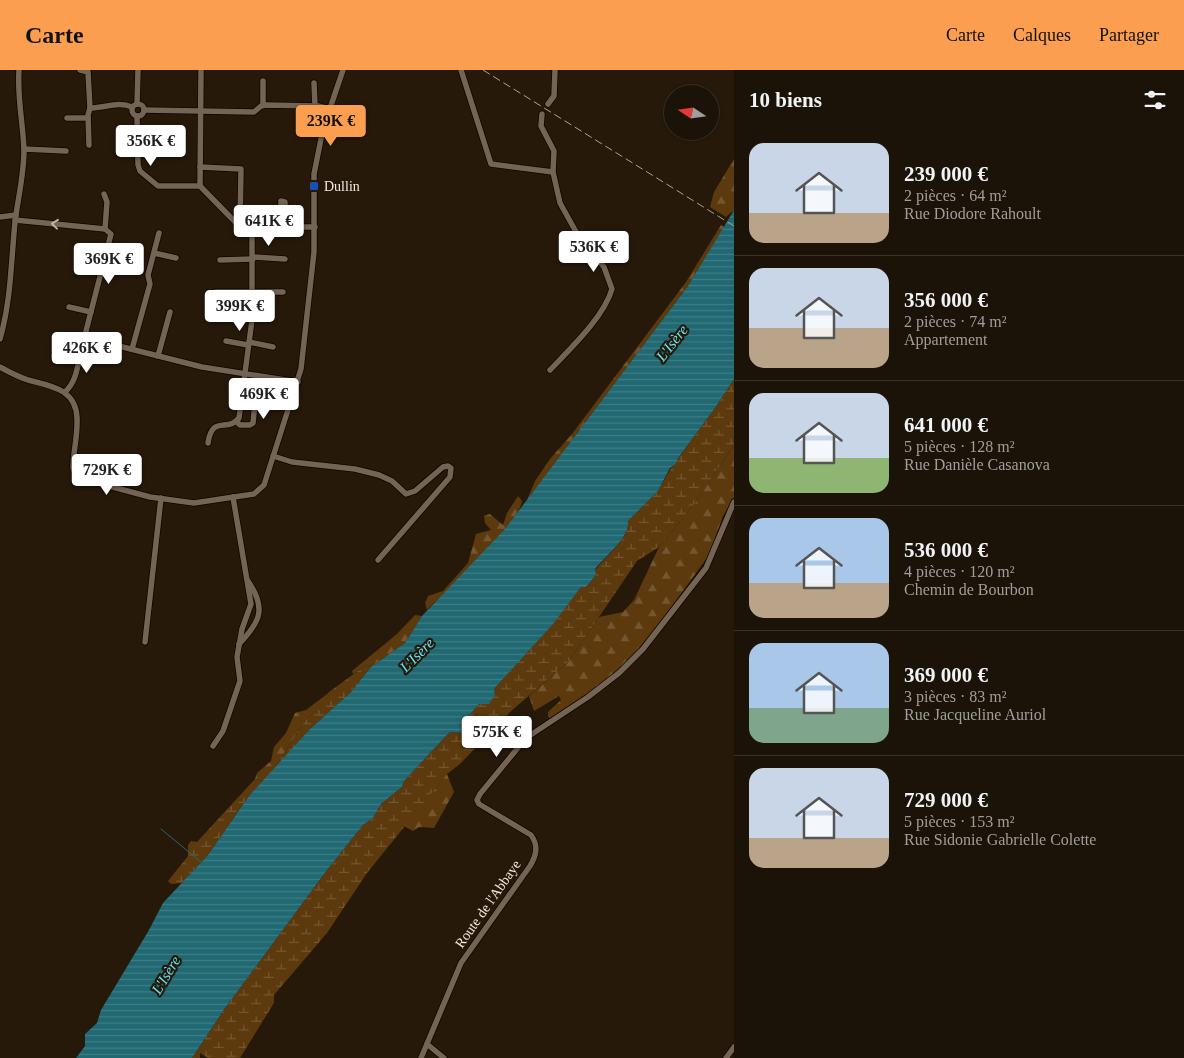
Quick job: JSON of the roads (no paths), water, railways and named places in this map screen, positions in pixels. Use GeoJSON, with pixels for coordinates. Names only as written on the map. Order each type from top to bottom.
{"type":"FeatureCollection","features":[{"type":"Feature","properties":{"kind":"street"},"geometry":{"type":"LineString","coordinates":[[0,339],[9,305],[24,149],[18,93],[19,70]]}},
{"type":"Feature","properties":{"kind":"street"},"geometry":{"type":"LineString","coordinates":[[80,70],[88,72],[90,108],[88,118],[89,145]]}},
{"type":"Feature","properties":{"kind":"street"},"geometry":{"type":"LineString","coordinates":[[137,117],[132,113],[138,70]]}},
{"type":"Feature","properties":{"kind":"street"},"geometry":{"type":"LineString","coordinates":[[200,186],[201,70]]}},
{"type":"Feature","properties":{"kind":"street"},"geometry":{"type":"LineString","coordinates":[[0,367],[26,379],[55,387],[65,392],[75,406],[78,418],[73,463],[75,473],[83,479],[161,498],[194,502],[233,498],[258,492],[264,485],[298,382],[311,290],[315,228],[314,174],[330,108],[343,70]]}},
{"type":"Feature","properties":{"kind":"street"},"geometry":{"type":"LineString","coordinates":[[461,70],[491,164],[553,172]]}},
{"type":"Feature","properties":{"kind":"street"},"geometry":{"type":"LineString","coordinates":[[548,104],[554,96],[555,70]]}},
{"type":"Feature","properties":{"kind":"street"},"geometry":{"type":"LineString","coordinates":[[263,81],[263,105]]}},
{"type":"Feature","properties":{"kind":"street"},"geometry":{"type":"LineString","coordinates":[[314,83],[315,106]]}},
{"type":"Feature","properties":{"kind":"street"},"geometry":{"type":"LineString","coordinates":[[90,108],[105,108],[114,104],[143,106],[144,110]]}},
{"type":"Feature","properties":{"kind":"street"},"geometry":{"type":"LineString","coordinates":[[144,110],[254,112],[263,105],[330,108]]}},
{"type":"Feature","properties":{"kind":"street"},"geometry":{"type":"LineString","coordinates":[[137,117],[142,115],[144,110]]}},
{"type":"Feature","properties":{"kind":"street"},"geometry":{"type":"LineString","coordinates":[[542,114],[541,126],[554,151],[553,172],[564,211],[580,239],[604,267],[612,289],[606,303],[593,321],[550,370]]}},
{"type":"Feature","properties":{"kind":"street"},"geometry":{"type":"LineString","coordinates":[[137,117],[138,165],[140,171],[158,186],[200,186],[240,226],[252,228],[315,228]]}},
{"type":"Feature","properties":{"kind":"street"},"geometry":{"type":"LineString","coordinates":[[67,118],[88,118]]}},
{"type":"Feature","properties":{"kind":"street"},"geometry":{"type":"LineString","coordinates":[[24,149],[66,151]]}},
{"type":"Feature","properties":{"kind":"street"},"geometry":{"type":"LineString","coordinates":[[200,167],[241,169],[240,226]]}},
{"type":"Feature","properties":{"kind":"street"},"geometry":{"type":"LineString","coordinates":[[104,194],[107,202],[105,229]]}},
{"type":"Feature","properties":{"kind":"street"},"geometry":{"type":"LineString","coordinates":[[0,217],[105,229],[111,234],[86,331],[87,338],[83,345],[75,378],[65,392]]}},
{"type":"Feature","properties":{"kind":"street"},"geometry":{"type":"LineString","coordinates":[[208,443],[211,430],[214,427],[236,421],[239,418],[249,344],[253,258],[252,228]]}},
{"type":"Feature","properties":{"kind":"street"},"geometry":{"type":"LineString","coordinates":[[132,349],[150,284],[148,275],[159,233]]}},
{"type":"Feature","properties":{"kind":"street"},"geometry":{"type":"LineString","coordinates":[[154,253],[176,258]]}},
{"type":"Feature","properties":{"kind":"street"},"geometry":{"type":"LineString","coordinates":[[220,260],[285,259]]}},
{"type":"Feature","properties":{"kind":"street"},"geometry":{"type":"LineString","coordinates":[[216,292],[283,292]]}},
{"type":"Feature","properties":{"kind":"street"},"geometry":{"type":"LineString","coordinates":[[69,307],[91,312]]}},
{"type":"Feature","properties":{"kind":"street"},"geometry":{"type":"LineString","coordinates":[[158,356],[170,312]]}},
{"type":"Feature","properties":{"kind":"street"},"geometry":{"type":"LineString","coordinates":[[60,337],[54,356],[79,362]]}},
{"type":"Feature","properties":{"kind":"street"},"geometry":{"type":"LineString","coordinates":[[87,338],[202,367],[298,382]]}},
{"type":"Feature","properties":{"kind":"street"},"geometry":{"type":"LineString","coordinates":[[226,341],[273,347]]}},
{"type":"Feature","properties":{"kind":"street"},"geometry":{"type":"LineString","coordinates":[[236,421],[240,424],[250,425],[253,423],[255,403],[241,400]]}},
{"type":"Feature","properties":{"kind":"street"},"geometry":{"type":"LineString","coordinates":[[273,456],[292,462],[355,469],[378,475],[392,481],[406,494],[415,491],[443,467],[448,466],[451,468],[450,477],[378,560]]}},
{"type":"Feature","properties":{"kind":"street"},"geometry":{"type":"LineString","coordinates":[[145,642],[161,498]]}},
{"type":"Feature","properties":{"kind":"street"},"geometry":{"type":"LineString","coordinates":[[213,746],[223,731],[240,681],[237,657],[251,604],[233,498]]}},
{"type":"Feature","properties":{"kind":"street","name":"Route de l'Abbaye"},"geometry":{"type":"LineString","coordinates":[[422,1058],[461,963],[530,866],[536,854],[536,844],[532,835],[480,804],[477,800],[480,794],[526,738],[588,697],[618,673],[642,649],[706,568],[734,502]]}},
{"type":"Feature","properties":{"kind":"street"},"geometry":{"type":"LineString","coordinates":[[239,644],[259,620],[260,604],[246,578]]}},
{"type":"Feature","properties":{"kind":"street"},"geometry":{"type":"LineString","coordinates":[[427,1044],[444,1058]]}},
{"type":"Feature","properties":{"kind":"street"},"geometry":{"type":"LineString","coordinates":[[726,1058],[734,1047]]}},
{"type":"Feature","properties":{"kind":"water","name":"L'Isère"},"geometry":{"type":"Polygon","coordinates":[[[734,210],[734,379],[678,458],[676,464],[670,468],[658,491],[628,521],[625,534],[595,569],[596,575],[586,587],[581,587],[553,624],[494,689],[495,695],[489,704],[479,704],[461,725],[467,731],[466,733],[450,732],[404,781],[402,787],[381,804],[373,818],[363,825],[327,870],[223,1011],[192,1058],[76,1058],[85,1046],[85,1034],[97,1023],[101,1010],[163,903],[208,855],[249,796],[310,729],[351,692],[371,667],[405,643],[422,616],[505,529],[688,286],[734,210]]]}},
{"type":"Feature","properties":{"kind":"waterway"},"geometry":{"type":"LineString","coordinates":[[161,829],[201,862]]}},
{"type":"Feature","properties":{"kind":"railway"},"geometry":{"type":"LineString","coordinates":[[483,70],[734,226]]}},
{"type":"Feature","properties":{"kind":"place","name":"Dullin"},"geometry":{"type":"Point","coordinates":[314,186]}}]}
